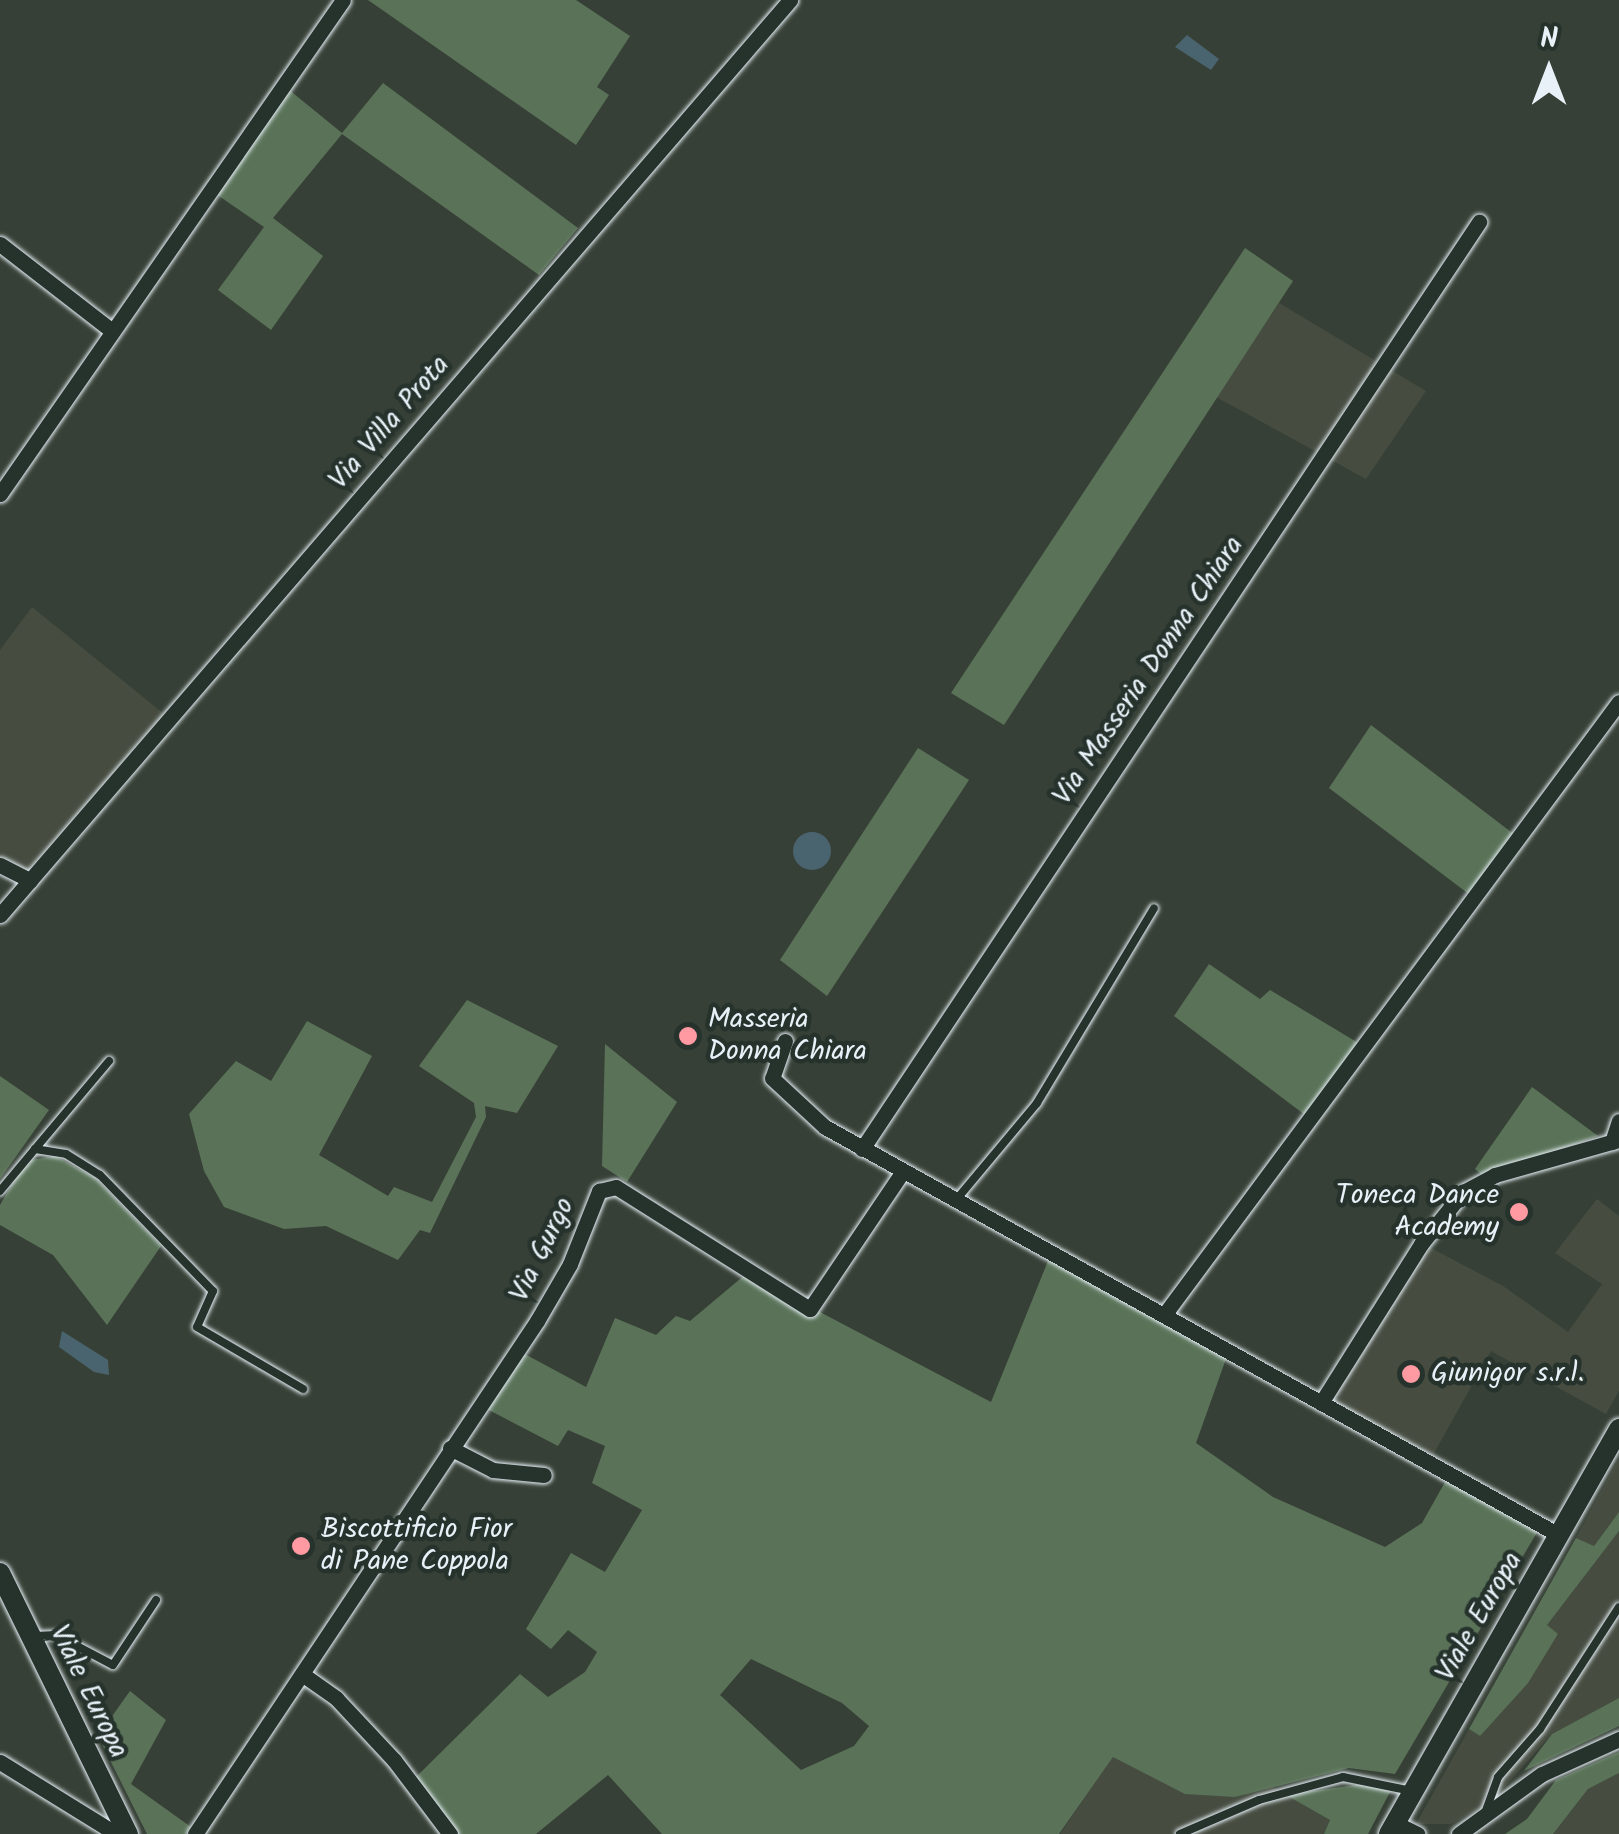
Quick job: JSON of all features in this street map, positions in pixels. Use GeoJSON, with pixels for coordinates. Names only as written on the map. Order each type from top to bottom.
{"type":"FeatureCollection","features":[{"type":"Feature","properties":{"kind":"street"},"geometry":{"type":"LineString","coordinates":[[0,494],[343,0]]}},
{"type":"Feature","properties":{"kind":"street","name":"Via Villa Prota"},"geometry":{"type":"LineString","coordinates":[[0,916],[790,0]]}},
{"type":"Feature","properties":{"kind":"street","name":"Via Masseria Donna Chiara"},"geometry":{"type":"LineString","coordinates":[[862,1149],[1479,222]]}},
{"type":"Feature","properties":{"kind":"street"},"geometry":{"type":"LineString","coordinates":[[0,244],[112,332]]}},
{"type":"Feature","properties":{"kind":"street"},"geometry":{"type":"LineString","coordinates":[[1164,1316],[1619,702]]}},
{"type":"Feature","properties":{"kind":"street"},"geometry":{"type":"LineString","coordinates":[[0,865],[30,880]]}},
{"type":"Feature","properties":{"kind":"street"},"geometry":{"type":"LineString","coordinates":[[785,1041],[775,1084],[803,1112],[862,1149],[1560,1535]]}},
{"type":"Feature","properties":{"kind":"street"},"geometry":{"type":"LineString","coordinates":[[1321,1403],[1421,1244],[1463,1192],[1495,1175],[1615,1141],[1619,1121]]}},
{"type":"Feature","properties":{"kind":"street","name":"Via Gurgo"},"geometry":{"type":"LineString","coordinates":[[195,1834],[562,1278],[599,1191],[616,1187],[810,1309],[904,1170]]}},
{"type":"Feature","properties":{"kind":"street","name":"Viale Europa"},"geometry":{"type":"LineString","coordinates":[[1392,1829],[1619,1428]]}},
{"type":"Feature","properties":{"kind":"street"},"geometry":{"type":"LineString","coordinates":[[450,1448],[493,1470],[544,1475]]}},
{"type":"Feature","properties":{"kind":"street","name":"Viale Europa"},"geometry":{"type":"LineString","coordinates":[[2,1584],[127,1834]]}},
{"type":"Feature","properties":{"kind":"street"},"geometry":{"type":"LineString","coordinates":[[302,1674],[336,1698],[394,1760],[450,1834]]}},
{"type":"Feature","properties":{"kind":"street"},"geometry":{"type":"LineString","coordinates":[[1460,1834],[1542,1774],[1619,1739]]}},
{"type":"Feature","properties":{"kind":"street"},"geometry":{"type":"LineString","coordinates":[[0,1762],[110,1830],[127,1834]]}},
{"type":"Feature","properties":{"kind":"street"},"geometry":{"type":"LineString","coordinates":[[1392,1829],[1418,1834]]}},
{"type":"Feature","properties":{"kind":"lane"},"geometry":{"type":"LineString","coordinates":[[956,1200],[1037,1102],[1154,908]]}},
{"type":"Feature","properties":{"kind":"lane"},"geometry":{"type":"LineString","coordinates":[[0,1192],[108,1060]]}},
{"type":"Feature","properties":{"kind":"lane"},"geometry":{"type":"LineString","coordinates":[[35,1149],[66,1154],[100,1175],[213,1291],[198,1327],[303,1389]]}},
{"type":"Feature","properties":{"kind":"lane"},"geometry":{"type":"LineString","coordinates":[[31,1637],[56,1634],[113,1665],[156,1600]]}},
{"type":"Feature","properties":{"kind":"lane"},"geometry":{"type":"LineString","coordinates":[[1484,1817],[1498,1777],[1540,1729],[1619,1607]]}},
{"type":"Feature","properties":{"kind":"lane"},"geometry":{"type":"LineString","coordinates":[[1180,1834],[1274,1794],[1344,1776],[1413,1791]]}},
{"type":"Feature","properties":{"kind":"shaded area"},"geometry":{"type":"Polygon","coordinates":[[[1279,303],[1426,391],[1366,479],[1216,397],[1279,303]]]}},
{"type":"Feature","properties":{"kind":"shaded area"},"geometry":{"type":"Polygon","coordinates":[[[32,607],[164,714],[27,871],[0,857],[0,650],[32,607]]]}},
{"type":"Feature","properties":{"kind":"shaded area"},"geometry":{"type":"Polygon","coordinates":[[[1597,1199],[1619,1216],[1619,1391],[1606,1414],[1491,1351],[1433,1455],[1329,1401],[1429,1247],[1503,1286],[1568,1332],[1602,1284],[1555,1253],[1597,1199]]]}},
{"type":"Feature","properties":{"kind":"shaded area"},"geometry":{"type":"Polygon","coordinates":[[[1619,1459],[1619,1512],[1594,1546],[1576,1538],[1619,1459]]]}},
{"type":"Feature","properties":{"kind":"shaded area"},"geometry":{"type":"Polygon","coordinates":[[[1619,1531],[1619,1698],[1552,1734],[1491,1802],[1451,1824],[1416,1824],[1469,1729],[1480,1736],[1558,1635],[1546,1626],[1619,1531]]]}},
{"type":"Feature","properties":{"kind":"shaded area"},"geometry":{"type":"Polygon","coordinates":[[[1113,1756],[1235,1797],[1271,1786],[1330,1820],[1324,1834],[1060,1834],[1113,1756]]]}},
{"type":"Feature","properties":{"kind":"shaded area"},"geometry":{"type":"Polygon","coordinates":[[[1619,1773],[1619,1834],[1553,1834],[1588,1789],[1619,1773]]]}},
{"type":"Feature","properties":{"kind":"green space"},"geometry":{"type":"Polygon","coordinates":[[[368,0],[576,0],[630,36],[597,87],[609,95],[576,145],[368,0]]]}},
{"type":"Feature","properties":{"kind":"green space"},"geometry":{"type":"Polygon","coordinates":[[[383,83],[578,228],[539,275],[342,134],[273,218],[323,256],[271,330],[218,290],[264,227],[216,194],[288,89],[342,133],[383,83]]]}},
{"type":"Feature","properties":{"kind":"green space"},"geometry":{"type":"Polygon","coordinates":[[[1245,248],[1293,281],[1004,725],[951,693],[1245,248]]]}},
{"type":"Feature","properties":{"kind":"green space"},"geometry":{"type":"Polygon","coordinates":[[[1371,725],[1515,835],[1470,895],[1329,788],[1371,725]]]}},
{"type":"Feature","properties":{"kind":"green space"},"geometry":{"type":"Polygon","coordinates":[[[918,748],[969,780],[827,996],[780,960],[918,748]]]}},
{"type":"Feature","properties":{"kind":"green space"},"geometry":{"type":"Polygon","coordinates":[[[1209,964],[1260,999],[1270,990],[1360,1044],[1309,1118],[1174,1016],[1209,964]]]}},
{"type":"Feature","properties":{"kind":"green space"},"geometry":{"type":"Polygon","coordinates":[[[467,1000],[558,1046],[517,1113],[485,1106],[486,1117],[430,1233],[420,1230],[398,1260],[326,1226],[284,1229],[224,1207],[204,1171],[189,1114],[236,1061],[271,1081],[307,1021],[372,1056],[319,1155],[388,1196],[394,1187],[432,1202],[476,1117],[474,1103],[419,1066],[467,1000]]]}},
{"type":"Feature","properties":{"kind":"green space"},"geometry":{"type":"Polygon","coordinates":[[[605,1044],[677,1102],[627,1182],[602,1166],[605,1044]]]}},
{"type":"Feature","properties":{"kind":"green space"},"geometry":{"type":"Polygon","coordinates":[[[0,1076],[49,1110],[0,1179],[0,1076]]]}},
{"type":"Feature","properties":{"kind":"green space"},"geometry":{"type":"Polygon","coordinates":[[[1532,1087],[1598,1136],[1483,1176],[1475,1169],[1532,1087]]]}},
{"type":"Feature","properties":{"kind":"green space"},"geometry":{"type":"Polygon","coordinates":[[[55,1156],[95,1178],[161,1246],[107,1325],[53,1255],[0,1225],[0,1205],[14,1181],[31,1160],[55,1156]]]}},
{"type":"Feature","properties":{"kind":"green space"},"geometry":{"type":"Polygon","coordinates":[[[1050,1256],[1227,1356],[1196,1443],[1273,1497],[1385,1547],[1422,1523],[1449,1475],[1539,1529],[1395,1774],[1349,1768],[1235,1797],[1185,1794],[1113,1757],[1059,1834],[662,1834],[608,1775],[536,1834],[455,1834],[413,1780],[520,1674],[548,1697],[585,1672],[597,1652],[568,1630],[551,1649],[526,1629],[571,1553],[605,1572],[642,1510],[592,1483],[605,1446],[568,1430],[558,1446],[485,1408],[521,1352],[586,1387],[615,1318],[656,1335],[676,1316],[690,1321],[746,1274],[811,1318],[818,1311],[991,1402],[1050,1256]],[[751,1659],[720,1695],[801,1770],[854,1746],[869,1726],[842,1703],[751,1659]]]}},
{"type":"Feature","properties":{"kind":"green space"},"geometry":{"type":"Polygon","coordinates":[[[1619,1512],[1619,1531],[1547,1625],[1558,1634],[1528,1683],[1480,1736],[1469,1729],[1576,1538],[1594,1546],[1619,1512]]]}},
{"type":"Feature","properties":{"kind":"green space"},"geometry":{"type":"Polygon","coordinates":[[[130,1691],[166,1720],[131,1784],[191,1827],[186,1834],[147,1834],[98,1736],[130,1691]]]}},
{"type":"Feature","properties":{"kind":"green space"},"geometry":{"type":"Polygon","coordinates":[[[1619,1698],[1619,1726],[1524,1771],[1552,1734],[1619,1698]]]}},
{"type":"Feature","properties":{"kind":"green space"},"geometry":{"type":"Polygon","coordinates":[[[1619,1752],[1619,1773],[1588,1789],[1553,1834],[1505,1834],[1527,1819],[1556,1780],[1619,1752]]]}},
{"type":"Feature","properties":{"kind":"green space"},"geometry":{"type":"Polygon","coordinates":[[[1362,1784],[1391,1790],[1368,1834],[1324,1834],[1330,1820],[1286,1795],[1362,1784]]]}},
{"type":"Feature","properties":{"kind":"water"},"geometry":{"type":"Polygon","coordinates":[[[1187,35],[1219,59],[1211,70],[1175,47],[1187,35]]]}},
{"type":"Feature","properties":{"kind":"water"},"geometry":{"type":"Polygon","coordinates":[[[812,832],[825,838],[831,851],[825,864],[812,870],[799,864],[793,851],[799,838],[812,832]]]}},
{"type":"Feature","properties":{"kind":"water"},"geometry":{"type":"Polygon","coordinates":[[[62,1331],[108,1360],[109,1375],[94,1372],[59,1347],[62,1331]]]}},
{"type":"Feature","properties":{"kind":"place","name":"Masseria Donna Chiara"},"geometry":{"type":"Point","coordinates":[688,1036]}},
{"type":"Feature","properties":{"kind":"place","name":"Toneca Dance Academy"},"geometry":{"type":"Point","coordinates":[1519,1212]}},
{"type":"Feature","properties":{"kind":"place","name":"Giunigor s.r.l."},"geometry":{"type":"Point","coordinates":[1411,1374]}},
{"type":"Feature","properties":{"kind":"place","name":"Biscottificio Fior di Pane Coppola"},"geometry":{"type":"Point","coordinates":[301,1546]}}]}
